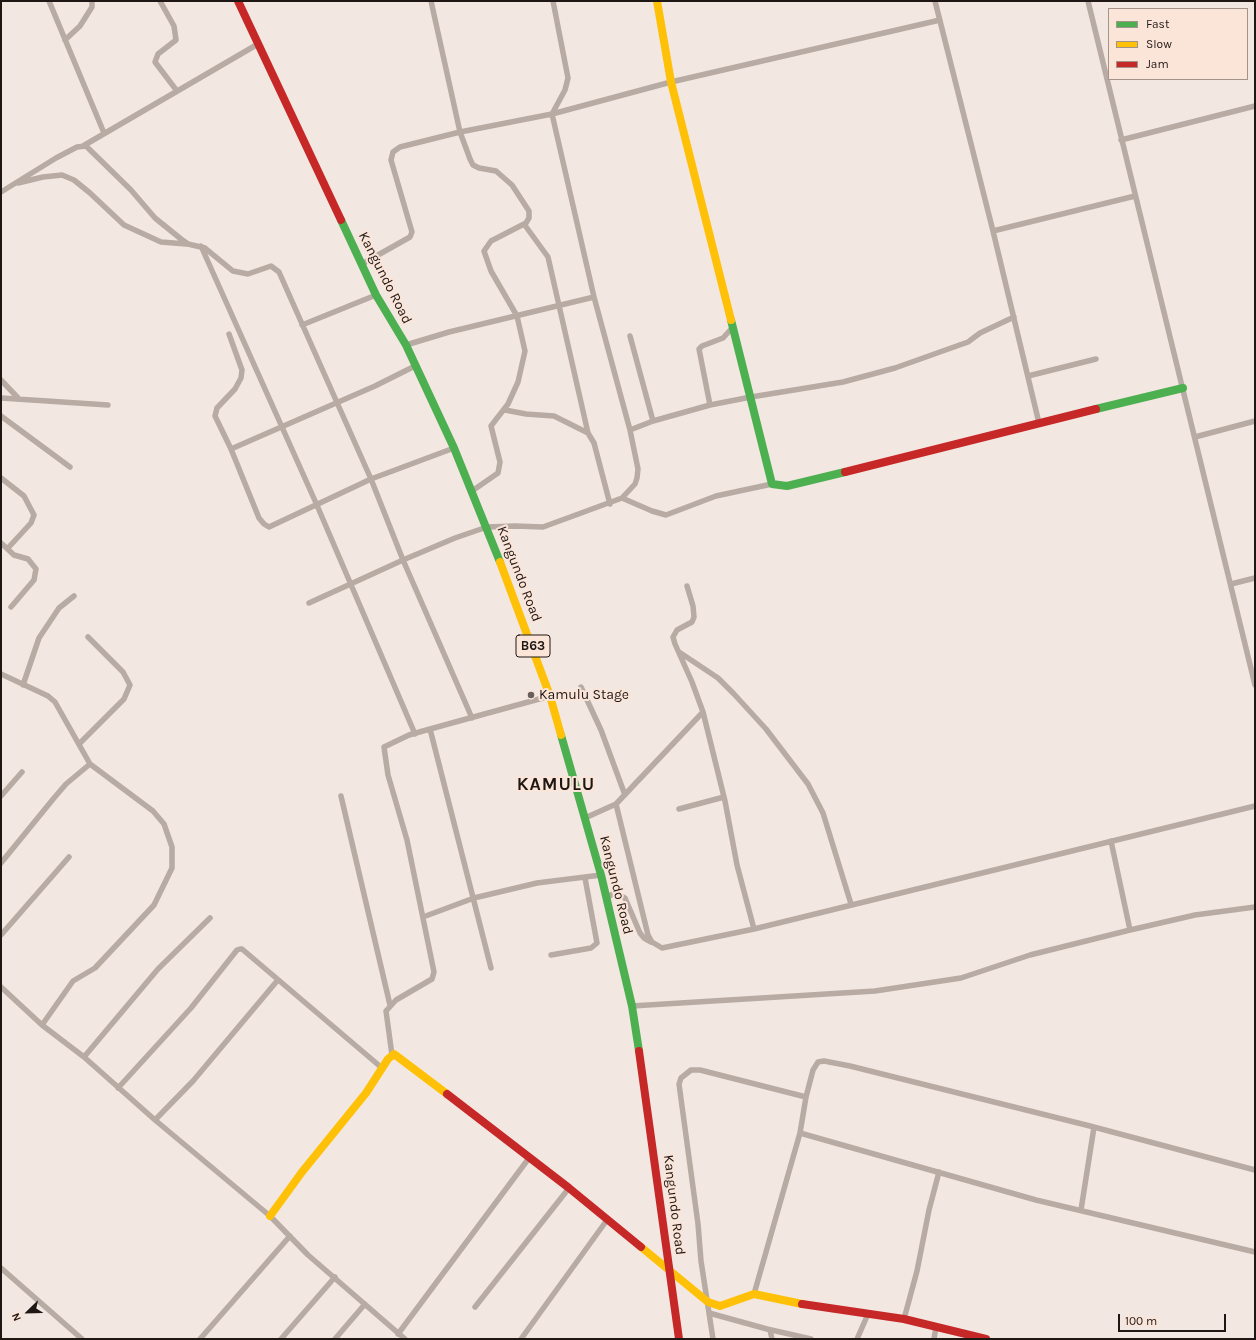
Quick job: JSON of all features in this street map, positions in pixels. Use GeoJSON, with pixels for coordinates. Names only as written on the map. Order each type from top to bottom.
{"type":"FeatureCollection","features":[{"type":"Feature","properties":{"kind":"main road","name":"Kangundo Road"},"geometry":{"type":"LineString","coordinates":[[238,1],[376,295],[406,345],[454,448],[514,596],[550,696],[601,876],[632,1006],[649,1112],[679,1339]]}},
{"type":"Feature","properties":{"kind":"main road"},"geometry":{"type":"LineString","coordinates":[[657,1],[671,82],[772,484],[787,486],[1039,422],[1183,388]]}},
{"type":"Feature","properties":{"kind":"main road"},"geometry":{"type":"LineString","coordinates":[[270,1216],[302,1172],[366,1093],[392,1055],[397,1055],[528,1158],[569,1188],[708,1302],[720,1306],[754,1294],[793,1304],[904,1319],[986,1339]]}},
{"type":"Feature","properties":{"kind":"street"},"geometry":{"type":"LineString","coordinates":[[49,1],[104,133]]}},
{"type":"Feature","properties":{"kind":"street"},"geometry":{"type":"LineString","coordinates":[[65,40],[80,26],[92,7],[92,1]]}},
{"type":"Feature","properties":{"kind":"street"},"geometry":{"type":"LineString","coordinates":[[160,1],[174,26],[176,40],[158,54],[155,62],[177,91]]}},
{"type":"Feature","properties":{"kind":"street"},"geometry":{"type":"LineString","coordinates":[[431,1],[460,132],[473,165],[478,168],[496,171],[512,185],[529,211],[529,218],[524,224],[491,241],[484,251],[491,272],[517,316],[526,351],[518,382],[505,410],[492,422],[490,429],[500,462],[498,473],[472,491]]}},
{"type":"Feature","properties":{"kind":"street"},"geometry":{"type":"LineString","coordinates":[[309,603],[454,538],[487,527],[543,527],[610,504],[622,498],[635,484],[638,469],[630,430],[594,297],[552,114],[565,90],[568,78],[553,1]]}},
{"type":"Feature","properties":{"kind":"street"},"geometry":{"type":"LineString","coordinates":[[935,1],[1039,422]]}},
{"type":"Feature","properties":{"kind":"street"},"geometry":{"type":"LineString","coordinates":[[1088,1],[1255,685]]}},
{"type":"Feature","properties":{"kind":"street"},"geometry":{"type":"LineString","coordinates":[[362,264],[410,236],[412,232],[391,160],[393,152],[400,147],[460,132],[552,114],[671,82],[940,20]]}},
{"type":"Feature","properties":{"kind":"street"},"geometry":{"type":"LineString","coordinates":[[1,192],[56,158],[83,146],[258,44]]}},
{"type":"Feature","properties":{"kind":"street"},"geometry":{"type":"LineString","coordinates":[[1121,140],[1255,106]]}},
{"type":"Feature","properties":{"kind":"street"},"geometry":{"type":"LineString","coordinates":[[83,146],[89,147],[166,229],[188,244]]}},
{"type":"Feature","properties":{"kind":"street"},"geometry":{"type":"LineString","coordinates":[[17,183],[42,177],[62,175],[74,180],[124,225],[161,242],[201,246],[226,267],[241,273],[248,274],[271,266],[279,272],[371,479],[403,560],[472,718]]}},
{"type":"Feature","properties":{"kind":"street"},"geometry":{"type":"LineString","coordinates":[[993,231],[1135,196]]}},
{"type":"Feature","properties":{"kind":"street"},"geometry":{"type":"LineString","coordinates":[[524,224],[548,257],[588,433],[594,443],[610,504]]}},
{"type":"Feature","properties":{"kind":"street"},"geometry":{"type":"LineString","coordinates":[[201,246],[316,503],[415,734]]}},
{"type":"Feature","properties":{"kind":"street"},"geometry":{"type":"LineString","coordinates":[[302,325],[376,295]]}},
{"type":"Feature","properties":{"kind":"street"},"geometry":{"type":"LineString","coordinates":[[406,345],[449,332],[594,297]]}},
{"type":"Feature","properties":{"kind":"street"},"geometry":{"type":"LineString","coordinates":[[630,430],[653,421],[710,405],[843,382],[895,368],[968,342],[980,333],[1014,317]]}},
{"type":"Feature","properties":{"kind":"street"},"geometry":{"type":"LineString","coordinates":[[710,405],[699,349],[702,346],[723,338],[733,327]]}},
{"type":"Feature","properties":{"kind":"street"},"geometry":{"type":"LineString","coordinates":[[229,334],[242,370],[241,378],[235,389],[215,412],[259,518],[269,527],[316,503],[371,479],[454,448]]}},
{"type":"Feature","properties":{"kind":"street"},"geometry":{"type":"LineString","coordinates":[[630,336],[653,421]]}},
{"type":"Feature","properties":{"kind":"street"},"geometry":{"type":"LineString","coordinates":[[1028,376],[1096,359]]}},
{"type":"Feature","properties":{"kind":"street"},"geometry":{"type":"LineString","coordinates":[[242,370],[252,361]]}},
{"type":"Feature","properties":{"kind":"street"},"geometry":{"type":"LineString","coordinates":[[231,449],[416,366]]}},
{"type":"Feature","properties":{"kind":"street"},"geometry":{"type":"LineString","coordinates":[[1,380],[18,399]]}},
{"type":"Feature","properties":{"kind":"street"},"geometry":{"type":"LineString","coordinates":[[1,398],[108,404]]}},
{"type":"Feature","properties":{"kind":"street"},"geometry":{"type":"LineString","coordinates":[[505,410],[526,414],[554,416],[588,433]]}},
{"type":"Feature","properties":{"kind":"street"},"geometry":{"type":"LineString","coordinates":[[1,416],[70,467]]}},
{"type":"Feature","properties":{"kind":"street"},"geometry":{"type":"LineString","coordinates":[[1194,437],[1255,421]]}},
{"type":"Feature","properties":{"kind":"street"},"geometry":{"type":"LineString","coordinates":[[1,478],[24,496],[34,515],[31,523],[8,548]]}},
{"type":"Feature","properties":{"kind":"street"},"geometry":{"type":"LineString","coordinates":[[622,498],[652,511],[666,514],[681,511],[716,496],[772,484]]}},
{"type":"Feature","properties":{"kind":"street"},"geometry":{"type":"LineString","coordinates":[[1,543],[14,555],[28,558],[36,569],[34,580],[11,607]]}},
{"type":"Feature","properties":{"kind":"street"},"geometry":{"type":"LineString","coordinates":[[1231,584],[1255,578]]}},
{"type":"Feature","properties":{"kind":"street"},"geometry":{"type":"LineString","coordinates":[[687,586],[693,606],[694,618],[692,622],[677,630],[673,637],[692,682],[702,712],[724,797],[737,865],[754,929]]}},
{"type":"Feature","properties":{"kind":"street"},"geometry":{"type":"LineString","coordinates":[[23,685],[39,638],[59,608],[74,596]]}},
{"type":"Feature","properties":{"kind":"street"},"geometry":{"type":"LineString","coordinates":[[79,744],[124,699],[130,685],[123,672],[88,637]]}},
{"type":"Feature","properties":{"kind":"street"},"geometry":{"type":"LineString","coordinates":[[678,651],[718,678],[734,694],[766,729],[808,784],[823,812],[851,904]]}},
{"type":"Feature","properties":{"kind":"street"},"geometry":{"type":"LineString","coordinates":[[1,674],[48,696],[55,702],[90,764],[153,811],[164,824],[172,847],[172,868],[154,905],[95,968],[73,981],[42,1025]]}},
{"type":"Feature","properties":{"kind":"street"},"geometry":{"type":"LineString","coordinates":[[581,687],[601,730],[625,794]]}},
{"type":"Feature","properties":{"kind":"street"},"geometry":{"type":"LineString","coordinates":[[392,1055],[386,1011],[390,1005],[434,976],[407,840],[388,775],[383,751],[386,744],[430,729],[550,696]]}},
{"type":"Feature","properties":{"kind":"street"},"geometry":{"type":"LineString","coordinates":[[585,818],[616,804],[702,712]]}},
{"type":"Feature","properties":{"kind":"street"},"geometry":{"type":"LineString","coordinates":[[430,729],[491,968]]}},
{"type":"Feature","properties":{"kind":"street"},"geometry":{"type":"LineString","coordinates":[[1,863],[66,784],[90,764]]}},
{"type":"Feature","properties":{"kind":"street"},"geometry":{"type":"LineString","coordinates":[[1,796],[22,772]]}},
{"type":"Feature","properties":{"kind":"street"},"geometry":{"type":"LineString","coordinates":[[341,796],[390,1005]]}},
{"type":"Feature","properties":{"kind":"street"},"geometry":{"type":"LineString","coordinates":[[679,809],[724,797]]}},
{"type":"Feature","properties":{"kind":"street"},"geometry":{"type":"LineString","coordinates":[[616,804],[648,935],[652,942]]}},
{"type":"Feature","properties":{"kind":"street"},"geometry":{"type":"LineString","coordinates":[[606,898],[615,892],[625,898],[640,933],[644,938],[662,948],[668,948],[754,929],[1255,806]]}},
{"type":"Feature","properties":{"kind":"street"},"geometry":{"type":"LineString","coordinates":[[1111,841],[1130,930]]}},
{"type":"Feature","properties":{"kind":"street"},"geometry":{"type":"LineString","coordinates":[[1,935],[69,857]]}},
{"type":"Feature","properties":{"kind":"street"},"geometry":{"type":"LineString","coordinates":[[423,917],[474,898],[537,883],[601,876]]}},
{"type":"Feature","properties":{"kind":"street"},"geometry":{"type":"LineString","coordinates":[[552,955],[591,948],[597,943],[585,878]]}},
{"type":"Feature","properties":{"kind":"street"},"geometry":{"type":"LineString","coordinates":[[632,1006],[882,990],[961,978],[1030,955],[1130,930],[1195,915],[1255,908]]}},
{"type":"Feature","properties":{"kind":"street"},"geometry":{"type":"LineString","coordinates":[[84,1057],[158,969],[210,918]]}},
{"type":"Feature","properties":{"kind":"street"},"geometry":{"type":"LineString","coordinates":[[118,1088],[191,1008],[237,950],[242,949],[277,981],[382,1068]]}},
{"type":"Feature","properties":{"kind":"street"},"geometry":{"type":"LineString","coordinates":[[155,1120],[193,1081],[277,981]]}},
{"type":"Feature","properties":{"kind":"street"},"geometry":{"type":"LineString","coordinates":[[1,987],[42,1025],[84,1057],[155,1120],[270,1216],[290,1236],[405,1339]]}},
{"type":"Feature","properties":{"kind":"street"},"geometry":{"type":"LineString","coordinates":[[754,1294],[800,1133],[806,1097],[814,1066],[818,1062],[824,1061],[850,1066],[1094,1127],[1255,1170]]}},
{"type":"Feature","properties":{"kind":"street"},"geometry":{"type":"LineString","coordinates":[[713,1339],[701,1261],[698,1224],[679,1084],[681,1078],[691,1070],[700,1070],[806,1097]]}},
{"type":"Feature","properties":{"kind":"street"},"geometry":{"type":"LineString","coordinates":[[1081,1210],[1094,1127]]}},
{"type":"Feature","properties":{"kind":"street"},"geometry":{"type":"LineString","coordinates":[[800,1133],[1081,1210],[1255,1252]]}},
{"type":"Feature","properties":{"kind":"street"},"geometry":{"type":"LineString","coordinates":[[398,1334],[528,1158]]}},
{"type":"Feature","properties":{"kind":"street"},"geometry":{"type":"LineString","coordinates":[[904,1319],[917,1271],[929,1210],[939,1172]]}},
{"type":"Feature","properties":{"kind":"street"},"geometry":{"type":"LineString","coordinates":[[475,1308],[569,1188]]}},
{"type":"Feature","properties":{"kind":"street"},"geometry":{"type":"LineString","coordinates":[[521,1339],[607,1220]]}},
{"type":"Feature","properties":{"kind":"street"},"geometry":{"type":"LineString","coordinates":[[200,1339],[290,1236]]}},
{"type":"Feature","properties":{"kind":"street"},"geometry":{"type":"LineString","coordinates":[[1,1268],[82,1339]]}},
{"type":"Feature","properties":{"kind":"street"},"geometry":{"type":"LineString","coordinates":[[281,1339],[335,1277]]}},
{"type":"Feature","properties":{"kind":"street"},"geometry":{"type":"LineString","coordinates":[[335,1339],[365,1304]]}},
{"type":"Feature","properties":{"kind":"street"},"geometry":{"type":"LineString","coordinates":[[709,1313],[770,1330],[811,1339]]}},
{"type":"Feature","properties":{"kind":"street"},"geometry":{"type":"LineString","coordinates":[[857,1339],[868,1314]]}},
{"type":"Feature","properties":{"kind":"street"},"geometry":{"type":"LineString","coordinates":[[934,1339],[936,1327]]}},
{"type":"Feature","properties":{"kind":"street"},"geometry":{"type":"LineString","coordinates":[[770,1330],[772,1339]]}},
{"type":"Feature","properties":{"kind":"traffic: fast"},"geometry":{"type":"LineString","coordinates":[[341,220],[376,295],[406,345],[454,448],[500,562]]}},
{"type":"Feature","properties":{"kind":"traffic: fast"},"geometry":{"type":"LineString","coordinates":[[731,320],[772,484],[787,486],[845,472]]}},
{"type":"Feature","properties":{"kind":"traffic: fast"},"geometry":{"type":"LineString","coordinates":[[1096,409],[1183,388]]}},
{"type":"Feature","properties":{"kind":"traffic: fast"},"geometry":{"type":"LineString","coordinates":[[561,735],[601,875],[632,1006],[639,1051]]}},
{"type":"Feature","properties":{"kind":"traffic: slow"},"geometry":{"type":"LineString","coordinates":[[657,1],[671,82],[731,320]]}},
{"type":"Feature","properties":{"kind":"traffic: slow"},"geometry":{"type":"LineString","coordinates":[[500,562],[550,696],[561,735]]}},
{"type":"Feature","properties":{"kind":"traffic: slow"},"geometry":{"type":"LineString","coordinates":[[270,1216],[302,1172],[366,1093],[388,1059],[394,1054],[447,1094]]}},
{"type":"Feature","properties":{"kind":"traffic: slow"},"geometry":{"type":"LineString","coordinates":[[641,1247],[708,1302],[720,1306],[754,1294],[802,1304]]}},
{"type":"Feature","properties":{"kind":"traffic: jam"},"geometry":{"type":"LineString","coordinates":[[238,1],[341,220]]}},
{"type":"Feature","properties":{"kind":"traffic: jam"},"geometry":{"type":"LineString","coordinates":[[845,472],[1096,409]]}},
{"type":"Feature","properties":{"kind":"traffic: jam"},"geometry":{"type":"LineString","coordinates":[[639,1051],[679,1339]]}},
{"type":"Feature","properties":{"kind":"traffic: jam"},"geometry":{"type":"LineString","coordinates":[[447,1094],[569,1188],[641,1247]]}},
{"type":"Feature","properties":{"kind":"traffic: jam"},"geometry":{"type":"LineString","coordinates":[[802,1304],[904,1319],[986,1339]]}},
{"type":"Feature","properties":{"kind":"place","name":"Kamulu Stage"},"geometry":{"type":"Point","coordinates":[531,695]}},
{"type":"Feature","properties":{"kind":"district","name":"KAMULU"},"geometry":{"type":"Point","coordinates":[556,785]}}]}
